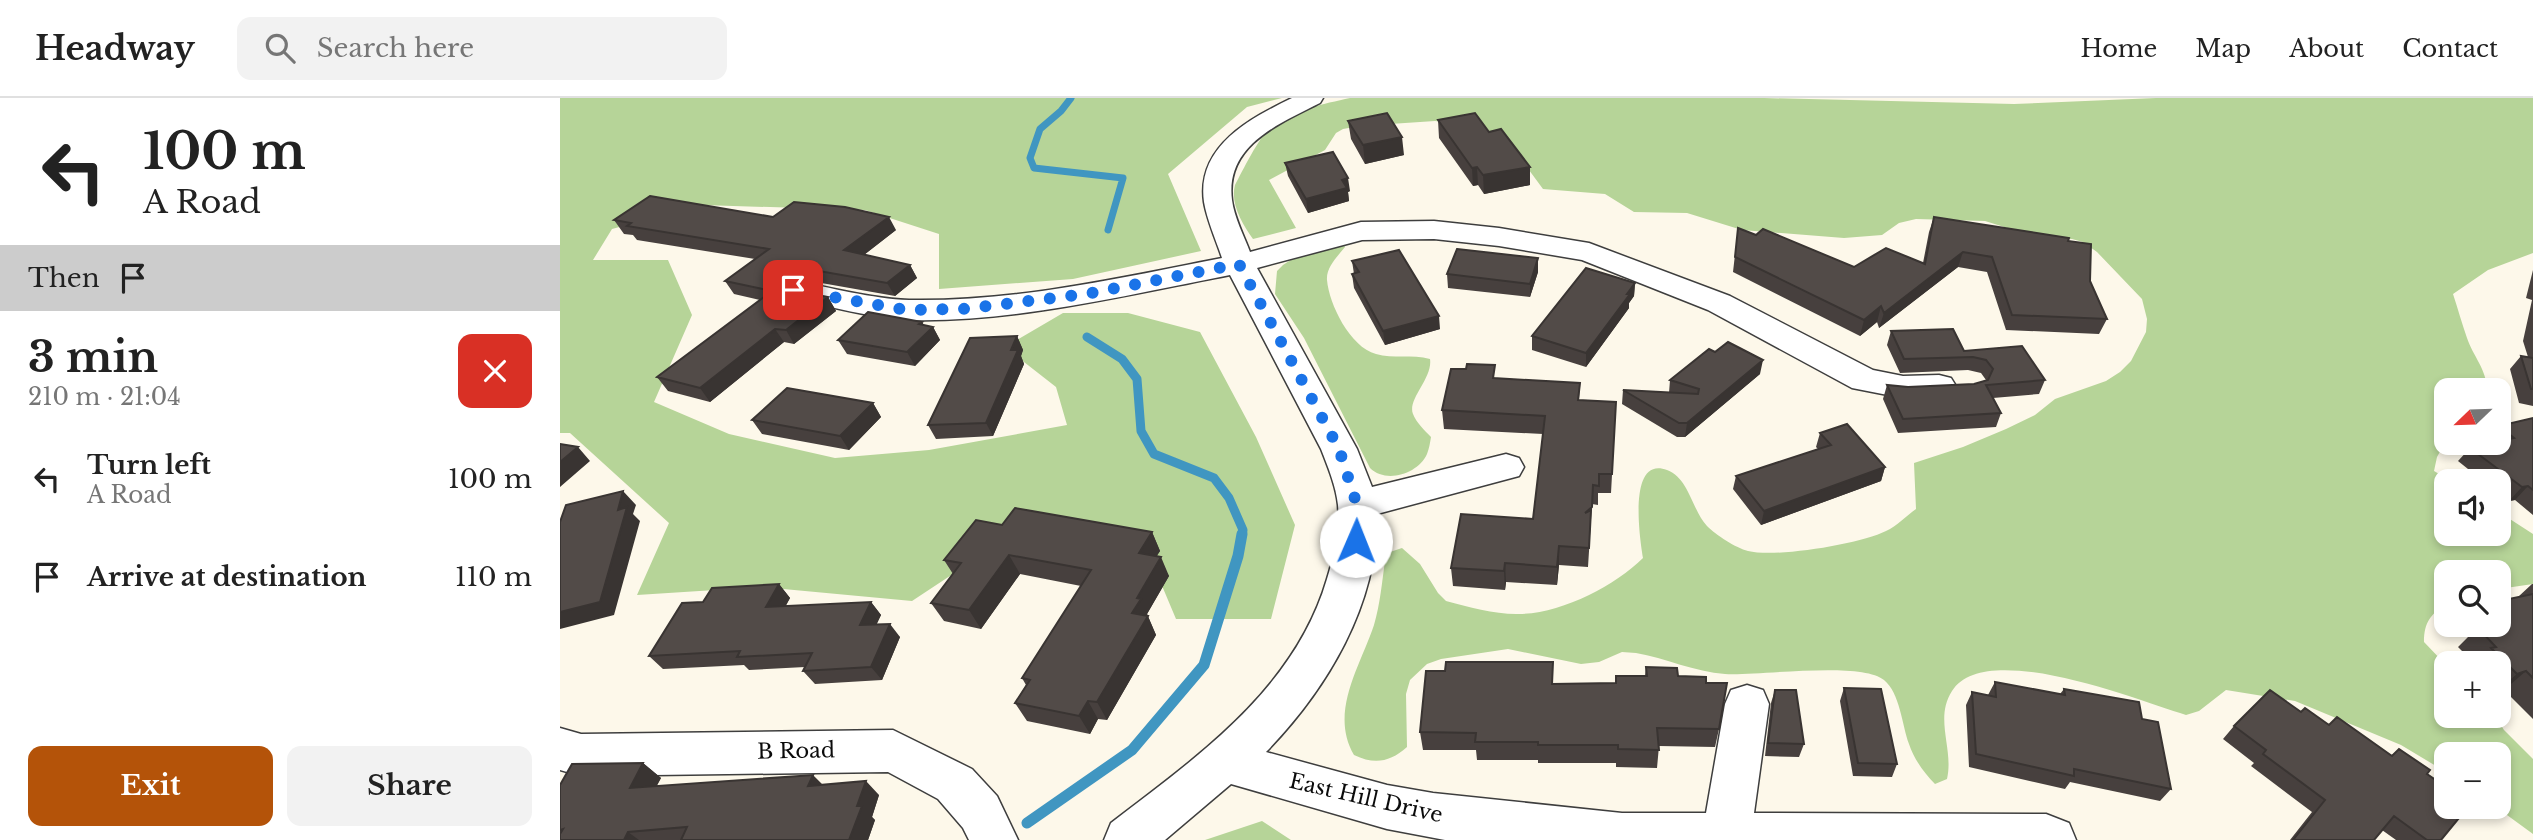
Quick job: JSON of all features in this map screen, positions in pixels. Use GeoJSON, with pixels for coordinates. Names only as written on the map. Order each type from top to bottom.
{"type":"FeatureCollection","features":[{"type":"Feature","properties":{"kind":"street"},"geometry":{"type":"LineString","coordinates":[[1128,840],[1226,762],[1308,673],[1333,628],[1348,585],[1356,541],[1357,505],[1339,449],[1239,264],[1218,201],[1219,179],[1226,158],[1240,139],[1261,123],[1311,98]]}},
{"type":"Feature","properties":{"kind":"street"},"geometry":{"type":"LineString","coordinates":[[793,290],[906,310],[963,309],[1086,294],[1239,264],[1361,231],[1434,230],[1496,245],[1589,252],[1691,279],[1718,303],[1861,387],[1968,384]]}},
{"type":"Feature","properties":{"kind":"street"},"geometry":{"type":"LineString","coordinates":[[1362,259],[1376,231]]}},
{"type":"Feature","properties":{"kind":"street"},"geometry":{"type":"LineString","coordinates":[[1357,505],[1506,467]]}},
{"type":"Feature","properties":{"kind":"street"},"geometry":{"type":"LineString","coordinates":[[1726,836],[1747,704]]}},
{"type":"Feature","properties":{"kind":"street","name":"B Road"},"geometry":{"type":"LineString","coordinates":[[560,749],[581,755],[893,751],[955,784],[979,812],[994,840]]}},
{"type":"Feature","properties":{"kind":"street","name":"East Hill Drive"},"geometry":{"type":"LineString","coordinates":[[1226,762],[1387,807],[1432,828],[1622,836],[2046,837],[2052,840]]}},
{"type":"Feature","properties":{"kind":"green space"},"geometry":{"type":"Polygon","coordinates":[[[560,98],[1282,98],[1247,107],[1168,174],[1201,251],[1073,279],[939,289],[939,234],[865,210],[702,205],[612,229],[593,260],[668,260],[692,315],[654,402],[729,434],[835,458],[929,450],[1067,425],[1056,387],[1005,347],[1063,313],[1128,313],[1200,332],[1256,437],[1295,525],[1271,619],[1176,619],[1144,543],[1039,517],[912,601],[762,587],[637,595],[669,523],[570,433],[560,433],[560,98]]]}},
{"type":"Feature","properties":{"kind":"green space"},"geometry":{"type":"Polygon","coordinates":[[[1350,98],[1764,98],[2014,104],[2156,98],[2533,98],[2533,253],[2488,270],[2453,294],[2467,338],[2485,378],[2434,378],[2434,455],[2438,455],[2434,469],[2434,546],[2511,546],[2511,520],[2533,534],[2533,584],[2511,587],[2511,560],[2434,560],[2434,613],[2425,629],[2424,642],[2434,652],[2434,728],[2503,728],[2533,759],[2533,834],[2511,818],[2511,742],[2434,742],[2434,765],[2401,745],[2295,701],[2226,690],[2199,711],[2186,715],[2100,687],[2028,672],[1996,670],[1970,676],[1952,691],[1947,702],[1944,723],[1948,757],[1947,779],[1935,784],[1911,750],[1894,693],[1884,680],[1872,674],[1832,670],[1725,674],[1703,671],[1647,655],[1622,652],[1599,662],[1581,664],[1508,649],[1441,659],[1427,664],[1410,680],[1406,694],[1407,747],[1388,759],[1376,761],[1354,755],[1347,739],[1346,706],[1349,690],[1374,625],[1385,561],[1390,552],[1402,548],[1420,564],[1446,601],[1472,608],[1516,614],[1549,610],[1601,589],[1643,558],[1639,502],[1646,475],[1654,469],[1667,470],[1674,474],[1685,487],[1707,526],[1726,541],[1748,551],[1797,551],[1874,536],[1894,526],[1916,509],[1914,463],[2006,429],[2035,415],[2055,399],[2106,381],[2131,361],[2146,332],[2147,319],[2142,299],[2097,252],[2083,242],[2072,239],[2043,239],[1985,221],[1916,219],[1899,223],[1882,235],[1844,238],[1742,230],[1687,213],[1634,212],[1605,194],[1543,189],[1507,140],[1498,134],[1477,126],[1435,121],[1360,126],[1336,133],[1325,150],[1269,180],[1296,228],[1253,239],[1238,213],[1234,199],[1235,185],[1269,129],[1286,117],[1350,98]]]}},
{"type":"Feature","properties":{"kind":"green space"},"geometry":{"type":"Polygon","coordinates":[[[1343,242],[1345,247],[1330,266],[1327,280],[1332,301],[1350,334],[1367,350],[1376,354],[1430,359],[1428,374],[1412,408],[1416,420],[1431,437],[1429,448],[1417,467],[1393,476],[1377,473],[1370,468],[1304,338],[1275,294],[1277,271],[1283,265],[1306,250],[1343,242]]]}},
{"type":"Feature","properties":{"kind":"green space"},"geometry":{"type":"Polygon","coordinates":[[[1262,821],[1291,840],[1205,840],[1262,821]]]}},
{"type":"Feature","properties":{"kind":"building"},"geometry":{"type":"Polygon","coordinates":[[[1387,113],[1402,137],[1363,145],[1348,121],[1387,113]]]}},
{"type":"Feature","properties":{"kind":"building"},"geometry":{"type":"Polygon","coordinates":[[[1475,113],[1489,132],[1501,129],[1530,167],[1483,175],[1477,167],[1472,168],[1438,120],[1475,113]]]}},
{"type":"Feature","properties":{"kind":"building"},"geometry":{"type":"Polygon","coordinates":[[[1333,152],[1348,178],[1342,180],[1347,188],[1306,199],[1285,163],[1333,152]]]}},
{"type":"Feature","properties":{"kind":"building"},"geometry":{"type":"Polygon","coordinates":[[[650,196],[773,217],[794,202],[845,207],[889,217],[844,250],[910,265],[887,283],[785,265],[773,267],[767,278],[773,286],[828,297],[786,330],[775,329],[700,388],[657,377],[772,291],[725,281],[769,249],[627,226],[631,223],[614,220],[650,196]]]}},
{"type":"Feature","properties":{"kind":"building"},"geometry":{"type":"Polygon","coordinates":[[[1934,217],[2069,238],[2068,241],[2091,244],[2090,281],[2107,319],[2012,315],[1992,257],[1963,252],[1884,313],[1881,306],[1864,320],[1735,257],[1738,228],[1756,235],[1763,229],[1854,267],[1886,248],[1925,264],[1934,217]]]}},
{"type":"Feature","properties":{"kind":"building"},"geometry":{"type":"Polygon","coordinates":[[[1457,249],[1538,258],[1530,284],[1447,274],[1457,249]]]}},
{"type":"Feature","properties":{"kind":"building"},"geometry":{"type":"Polygon","coordinates":[[[1399,250],[1439,316],[1383,331],[1352,274],[1359,272],[1352,261],[1399,250]]]}},
{"type":"Feature","properties":{"kind":"building"},"geometry":{"type":"Polygon","coordinates":[[[1586,268],[1635,283],[1627,294],[1630,294],[1586,353],[1532,336],[1586,268]]]}},
{"type":"Feature","properties":{"kind":"building"},"geometry":{"type":"Polygon","coordinates":[[[868,312],[922,322],[919,324],[933,327],[907,352],[838,340],[868,312]]]}},
{"type":"Feature","properties":{"kind":"building"},"geometry":{"type":"Polygon","coordinates":[[[1953,329],[1964,351],[2022,346],[2045,380],[1986,385],[2001,413],[1903,419],[1887,385],[1908,387],[1974,384],[1988,380],[1993,369],[1986,360],[1973,357],[1904,359],[1891,331],[1953,329]]]}},
{"type":"Feature","properties":{"kind":"building"},"geometry":{"type":"Polygon","coordinates":[[[1017,336],[1011,350],[1018,350],[986,423],[928,425],[970,338],[1017,336]]]}},
{"type":"Feature","properties":{"kind":"building"},"geometry":{"type":"Polygon","coordinates":[[[1728,342],[1763,360],[1687,423],[1679,423],[1623,390],[1698,394],[1699,389],[1670,380],[1709,349],[1715,352],[1728,342]]]}},
{"type":"Feature","properties":{"kind":"building"},"geometry":{"type":"Polygon","coordinates":[[[2521,356],[2533,358],[2533,389],[2531,389],[2521,356]]]}},
{"type":"Feature","properties":{"kind":"building"},"geometry":{"type":"Polygon","coordinates":[[[1467,364],[1495,365],[1493,378],[1580,383],[1578,400],[1616,402],[1612,474],[1599,474],[1599,486],[1593,485],[1592,507],[1585,513],[1591,510],[1589,548],[1559,546],[1557,567],[1505,563],[1504,571],[1451,568],[1461,514],[1533,519],[1545,416],[1442,410],[1451,369],[1466,369],[1467,364]]]}},
{"type":"Feature","properties":{"kind":"building"},"geometry":{"type":"Polygon","coordinates":[[[787,388],[873,403],[840,436],[752,420],[787,388]]]}},
{"type":"Feature","properties":{"kind":"building"},"geometry":{"type":"Polygon","coordinates":[[[2533,418],[2533,490],[2528,486],[2522,487],[2511,479],[2511,469],[2498,469],[2479,455],[2511,455],[2511,439],[2514,438],[2511,436],[2511,423],[2533,418]]]}},
{"type":"Feature","properties":{"kind":"building"},"geometry":{"type":"Polygon","coordinates":[[[1847,424],[1885,467],[1764,511],[1736,476],[1831,445],[1820,433],[1847,424]]]}},
{"type":"Feature","properties":{"kind":"building"},"geometry":{"type":"Polygon","coordinates":[[[560,444],[578,447],[560,462],[560,444]]]}},
{"type":"Feature","properties":{"kind":"building"},"geometry":{"type":"Polygon","coordinates":[[[623,491],[618,510],[627,507],[600,602],[560,612],[560,522],[566,505],[623,491]]]}},
{"type":"Feature","properties":{"kind":"building"},"geometry":{"type":"Polygon","coordinates":[[[1015,508],[1152,532],[1139,553],[1161,557],[1137,598],[1141,599],[1132,613],[1148,616],[1097,702],[1088,701],[1079,716],[1015,703],[1030,680],[1022,678],[1091,570],[1009,555],[969,610],[931,603],[961,563],[944,560],[976,520],[1002,525],[1015,508]]]}},
{"type":"Feature","properties":{"kind":"building"},"geometry":{"type":"Polygon","coordinates":[[[779,584],[766,607],[871,602],[860,625],[890,624],[871,667],[803,671],[812,653],[737,657],[740,651],[649,656],[682,603],[703,602],[712,588],[779,584]]]}},
{"type":"Feature","properties":{"kind":"building"},"geometry":{"type":"Polygon","coordinates":[[[2533,594],[2533,678],[2526,671],[2517,674],[2511,668],[2511,651],[2494,651],[2491,648],[2496,647],[2487,637],[2511,637],[2511,599],[2533,594]]]}},
{"type":"Feature","properties":{"kind":"building"},"geometry":{"type":"Polygon","coordinates":[[[1446,662],[1553,662],[1552,684],[1616,683],[1616,676],[1647,676],[1646,667],[1677,668],[1678,676],[1706,677],[1706,683],[1727,683],[1719,729],[1657,728],[1659,750],[1618,749],[1618,745],[1475,742],[1476,733],[1420,732],[1426,671],[1445,671],[1446,662]]]}},
{"type":"Feature","properties":{"kind":"building"},"geometry":{"type":"Polygon","coordinates":[[[1995,682],[2065,695],[2064,689],[2139,702],[2142,719],[2158,722],[2171,789],[2074,769],[2074,776],[1976,754],[1972,692],[1996,697],[1995,682]]]}},
{"type":"Feature","properties":{"kind":"building"},"geometry":{"type":"Polygon","coordinates":[[[1844,688],[1881,689],[1897,764],[1858,763],[1844,688]]]}},
{"type":"Feature","properties":{"kind":"building"},"geometry":{"type":"Polygon","coordinates":[[[1775,690],[1796,690],[1804,744],[1768,743],[1775,690]]]}},
{"type":"Feature","properties":{"kind":"building"},"geometry":{"type":"Polygon","coordinates":[[[2270,690],[2301,712],[2305,708],[2329,725],[2337,717],[2392,756],[2399,749],[2430,770],[2427,774],[2434,779],[2434,819],[2458,819],[2441,840],[2427,840],[2394,816],[2374,840],[2293,840],[2325,800],[2263,754],[2266,750],[2234,726],[2270,690]]]}},
{"type":"Feature","properties":{"kind":"building"},"geometry":{"type":"Polygon","coordinates":[[[643,763],[630,788],[813,775],[808,786],[866,781],[857,806],[862,806],[849,840],[681,840],[687,827],[628,832],[624,840],[560,840],[563,829],[560,830],[560,785],[572,764],[643,763]]]}},
{"type":"Feature","properties":{"kind":"waterway"},"geometry":{"type":"LineString","coordinates":[[1071,98],[1061,111],[1040,129],[1030,158],[1034,168],[1123,178],[1108,230]]}},
{"type":"Feature","properties":{"kind":"waterway"},"geometry":{"type":"LineString","coordinates":[[1087,337],[1122,359],[1137,379],[1141,431],[1154,454],[1214,478],[1229,498],[1243,530],[1242,535]]}},
{"type":"Feature","properties":{"kind":"waterway"},"geometry":{"type":"LineString","coordinates":[[1027,823],[1132,750],[1204,665],[1238,556],[1242,534]]}},
{"type":"Feature","properties":{"kind":"route"},"geometry":{"type":"LineString","coordinates":[[793,290],[906,310],[963,309],[1086,294],[1239,264],[1339,449],[1350,475],[1357,505],[1356,541]]}}]}
